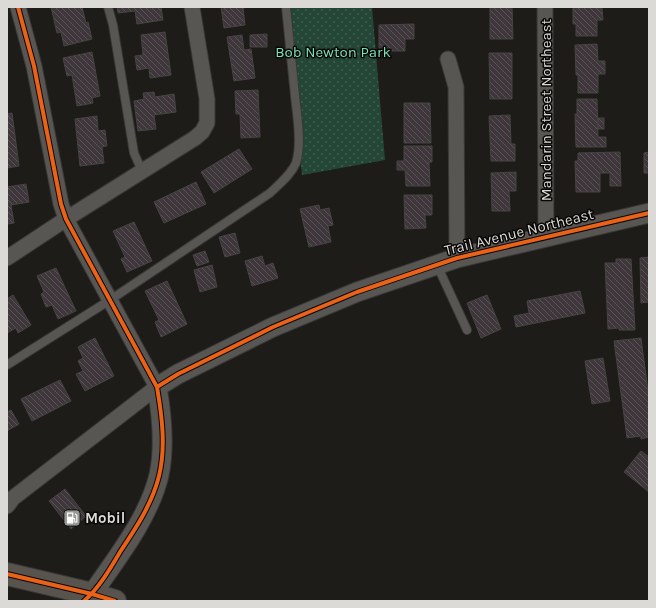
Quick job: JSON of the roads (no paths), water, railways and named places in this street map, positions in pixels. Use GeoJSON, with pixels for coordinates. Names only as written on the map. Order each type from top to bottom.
{"type":"FeatureCollection","features":[{"type":"Feature","properties":{"kind":"main road"},"geometry":{"type":"LineString","coordinates":[[7,574],[89,599],[114,601]]}},
{"type":"Feature","properties":{"kind":"street"},"geometry":{"type":"LineString","coordinates":[[18,7],[34,66],[61,204],[66,219],[157,387],[160,405],[162,449],[159,475],[156,485],[137,525],[89,599]]}},
{"type":"Feature","properties":{"kind":"street"},"geometry":{"type":"LineString","coordinates":[[7,258],[195,138],[202,132],[207,123],[206,99],[192,7]]}},
{"type":"Feature","properties":{"kind":"street","name":"Mandarin Street Northeast"},"geometry":{"type":"LineString","coordinates":[[545,7],[546,237]]}},
{"type":"Feature","properties":{"kind":"street"},"geometry":{"type":"LineString","coordinates":[[448,59],[456,87],[457,258]]}},
{"type":"Feature","properties":{"kind":"street","name":"Trail Avenue Northeast"},"geometry":{"type":"LineString","coordinates":[[7,506],[13,498],[157,387],[178,374],[273,327],[357,292],[457,258],[649,213]]}},
{"type":"Feature","properties":{"kind":"lane"},"geometry":{"type":"LineString","coordinates":[[108,7],[116,40],[134,154],[142,171]]}},
{"type":"Feature","properties":{"kind":"lane"},"geometry":{"type":"LineString","coordinates":[[7,365],[110,300],[270,193],[282,182],[295,164],[298,152],[298,127],[286,7]]}},
{"type":"Feature","properties":{"kind":"lane"},"geometry":{"type":"LineString","coordinates":[[437,265],[467,330]]}},
{"type":"Feature","properties":{"kind":"place","name":"Mobil"},"geometry":{"type":"Point","coordinates":[72,518]}},
{"type":"Feature","properties":{"kind":"park label","name":"Bob Newton Park"},"geometry":{"type":"Point","coordinates":[333,52]}}]}
